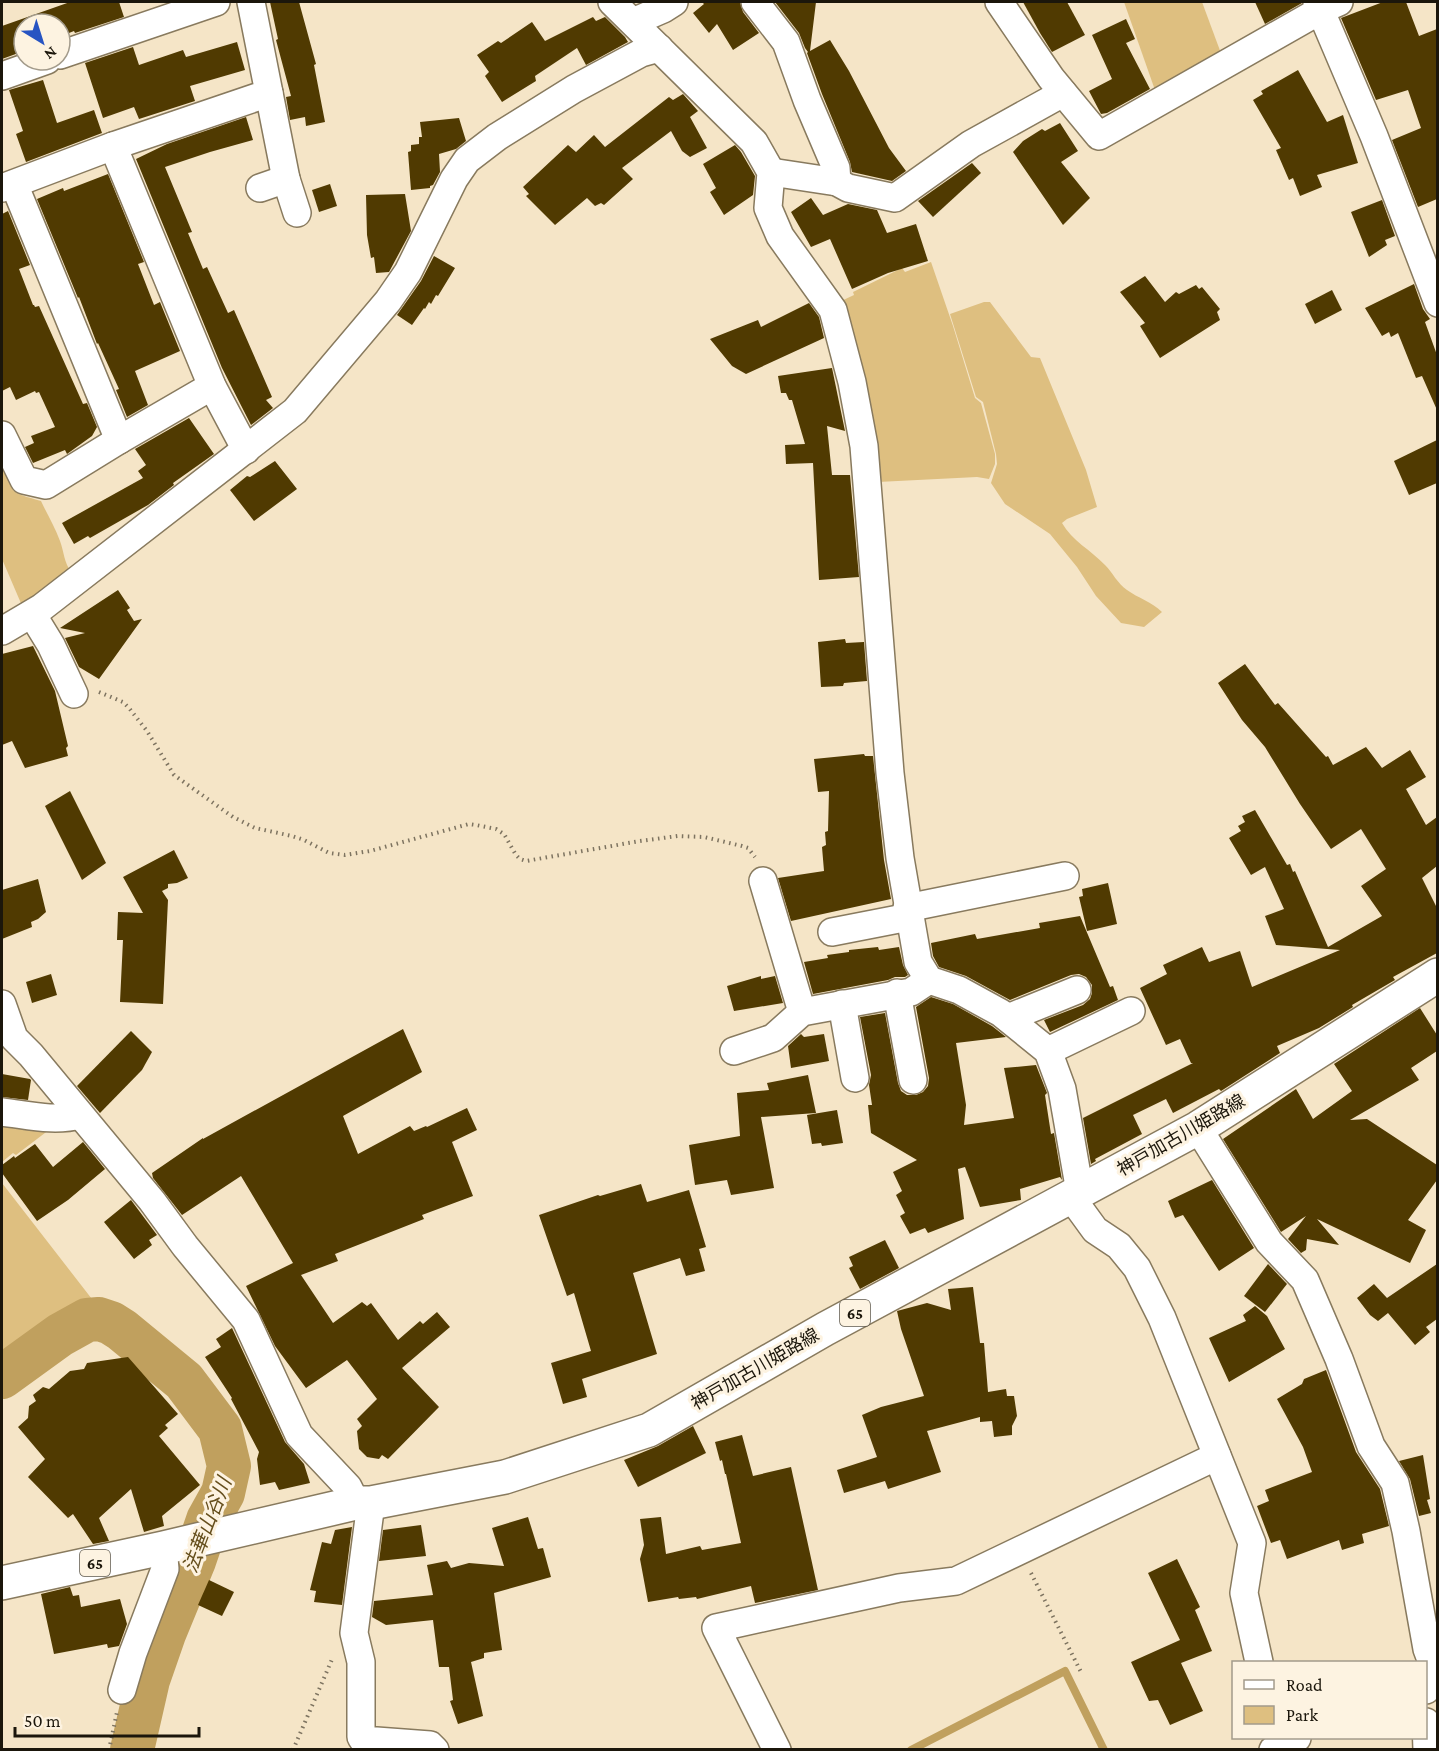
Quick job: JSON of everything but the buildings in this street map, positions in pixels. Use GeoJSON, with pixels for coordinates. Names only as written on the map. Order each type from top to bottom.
{"type":"FeatureCollection","features":[{"type":"Feature","properties":{"kind":"main road","name":"神戸加古川姫路線"},"geometry":{"type":"LineString","coordinates":[[2,1582],[364,1503],[505,1477],[649,1430],[825,1329],[1198,1128],[1437,975]]}},
{"type":"Feature","properties":{"kind":"street"},"geometry":{"type":"LineString","coordinates":[[72,52],[216,2]]}},
{"type":"Feature","properties":{"kind":"street"},"geometry":{"type":"LineString","coordinates":[[251,2],[286,179],[297,213]]}},
{"type":"Feature","properties":{"kind":"street"},"geometry":{"type":"LineString","coordinates":[[612,2],[754,142],[771,172],[768,208],[780,236],[833,310],[852,382],[864,446],[890,773],[908,912],[918,962],[929,980],[959,990],[1001,1013],[1048,1051],[1062,1089],[1076,1195],[1095,1230],[1119,1246],[1137,1268],[1162,1318],[1252,1543],[1244,1593],[1259,1661]]}},
{"type":"Feature","properties":{"kind":"street"},"geometry":{"type":"LineString","coordinates":[[633,22],[674,2]]}},
{"type":"Feature","properties":{"kind":"street"},"geometry":{"type":"LineString","coordinates":[[755,2],[786,42],[807,100],[836,168],[837,182]]}},
{"type":"Feature","properties":{"kind":"street"},"geometry":{"type":"LineString","coordinates":[[999,2],[1051,78],[1099,136],[1326,4],[1437,303]]}},
{"type":"Feature","properties":{"kind":"street"},"geometry":{"type":"LineString","coordinates":[[2,632],[32,614],[295,411],[388,301],[408,272],[450,186],[467,160],[497,137],[574,89],[641,53],[659,48]]}},
{"type":"Feature","properties":{"kind":"street"},"geometry":{"type":"LineString","coordinates":[[119,440],[8,186],[113,146],[269,93]]}},
{"type":"Feature","properties":{"kind":"street"},"geometry":{"type":"LineString","coordinates":[[771,172],[837,182],[848,188],[895,198],[971,144],[1063,93]]}},
{"type":"Feature","properties":{"kind":"street"},"geometry":{"type":"LineString","coordinates":[[113,146],[212,386],[246,450]]}},
{"type":"Feature","properties":{"kind":"street"},"geometry":{"type":"LineString","coordinates":[[260,188],[286,179]]}},
{"type":"Feature","properties":{"kind":"street"},"geometry":{"type":"LineString","coordinates":[[2,435],[24,480],[46,485],[212,386]]}},
{"type":"Feature","properties":{"kind":"street"},"geometry":{"type":"LineString","coordinates":[[32,614],[51,645],[73,692]]}},
{"type":"Feature","properties":{"kind":"street"},"geometry":{"type":"LineString","coordinates":[[832,932],[1065,876]]}},
{"type":"Feature","properties":{"kind":"street"},"geometry":{"type":"LineString","coordinates":[[763,881],[802,1012]]}},
{"type":"Feature","properties":{"kind":"street"},"geometry":{"type":"LineString","coordinates":[[734,1051],[773,1038],[802,1012],[911,992],[929,980]]}},
{"type":"Feature","properties":{"kind":"street"},"geometry":{"type":"LineString","coordinates":[[1008,1018],[1077,990]]}},
{"type":"Feature","properties":{"kind":"street"},"geometry":{"type":"LineString","coordinates":[[897,993],[913,1080]]}},
{"type":"Feature","properties":{"kind":"street"},"geometry":{"type":"LineString","coordinates":[[2,1004],[14,1038],[31,1055],[152,1201],[185,1246],[246,1320],[299,1435],[364,1503],[354,1633],[361,1662],[361,1737],[363,1740],[430,1745],[435,1749]]}},
{"type":"Feature","properties":{"kind":"street"},"geometry":{"type":"LineString","coordinates":[[842,1004],[855,1077]]}},
{"type":"Feature","properties":{"kind":"street"},"geometry":{"type":"LineString","coordinates":[[1048,1051],[1131,1011]]}},
{"type":"Feature","properties":{"kind":"street"},"geometry":{"type":"LineString","coordinates":[[2,1112],[51,1118],[69,1118],[80,1115]]}},
{"type":"Feature","properties":{"kind":"street"},"geometry":{"type":"LineString","coordinates":[[1198,1128],[1269,1242],[1305,1280],[1339,1359],[1371,1446],[1395,1483],[1406,1531],[1430,1676]]}},
{"type":"Feature","properties":{"kind":"street"},"geometry":{"type":"LineString","coordinates":[[777,1749],[716,1628],[899,1588],[956,1581],[1217,1456]]}},
{"type":"Feature","properties":{"kind":"street"},"geometry":{"type":"LineString","coordinates":[[122,1690],[133,1653],[175,1546]]}},
{"type":"Feature","properties":{"kind":"path"},"geometry":{"type":"LineString","coordinates":[[73,692],[99,692],[123,702],[138,718],[174,775],[233,817],[255,828],[304,840],[335,855],[370,850],[469,824],[496,829],[504,834],[516,855],[526,861],[640,841],[678,836],[704,837],[748,848],[754,856],[763,881]]}},
{"type":"Feature","properties":{"kind":"path"},"geometry":{"type":"LineString","coordinates":[[1020,1550],[1081,1672]]}},
{"type":"Feature","properties":{"kind":"path"},"geometry":{"type":"LineString","coordinates":[[293,1749],[336,1650],[356,1642]]}},
{"type":"Feature","properties":{"kind":"path"},"geometry":{"type":"LineString","coordinates":[[109,1749],[122,1690]]}},
{"type":"Feature","properties":{"kind":"green space"},"geometry":{"type":"Polygon","coordinates":[[[1124,2],[1202,2],[1222,56],[1156,93],[1124,2]]]}},
{"type":"Feature","properties":{"kind":"green space"},"geometry":{"type":"Polygon","coordinates":[[[931,262],[975,398],[981,403],[995,454],[995,464],[989,479],[977,477],[878,482],[837,303],[854,295],[853,292],[902,268],[905,272],[931,262]]]}},
{"type":"Feature","properties":{"kind":"green space"},"geometry":{"type":"Polygon","coordinates":[[[990,302],[1031,357],[1040,358],[1086,470],[1097,507],[1062,523],[1071,535],[1105,565],[1124,587],[1162,612],[1144,627],[1121,623],[1096,596],[1077,567],[1050,534],[1005,504],[991,483],[997,464],[996,454],[983,402],[976,397],[950,314],[990,302]]]}},
{"type":"Feature","properties":{"kind":"green space"},"geometry":{"type":"Polygon","coordinates":[[[2,465],[14,491],[41,501],[58,536],[65,561],[71,572],[23,608],[2,559],[2,465]]]}},
{"type":"Feature","properties":{"kind":"green space"},"geometry":{"type":"Polygon","coordinates":[[[2,1114],[58,1123],[16,1155],[13,1153],[2,1162],[2,1114]]]}},
{"type":"Feature","properties":{"kind":"green space"},"geometry":{"type":"Polygon","coordinates":[[[2,1183],[95,1303],[2,1367],[2,1183]]]}},
{"type":"Feature","properties":{"kind":"waterway","name":"法華山谷川"},"geometry":{"type":"LineString","coordinates":[[2,1377],[60,1335],[87,1320],[99,1319],[122,1330],[184,1381],[220,1429],[229,1466],[223,1493],[208,1520],[164,1634],[148,1680],[132,1750]]}},
{"type":"Feature","properties":{"kind":"waterway"},"geometry":{"type":"LineString","coordinates":[[911,1750],[1065,1671],[1104,1750]]}}]}
